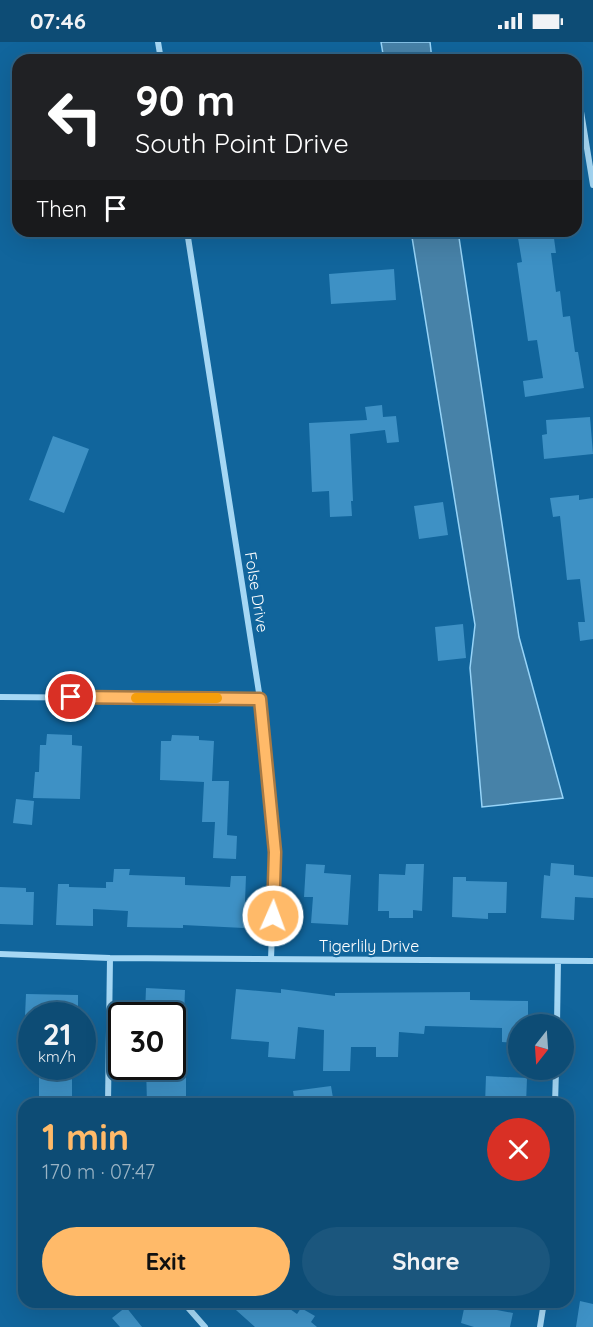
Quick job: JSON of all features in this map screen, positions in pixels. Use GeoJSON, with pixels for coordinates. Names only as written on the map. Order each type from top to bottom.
{"type":"FeatureCollection","features":[{"type":"Feature","properties":{"kind":"street"},"geometry":{"type":"LineString","coordinates":[[582,118],[593,185]]}},
{"type":"Feature","properties":{"kind":"street","name":"Folse Drive"},"geometry":{"type":"LineString","coordinates":[[188,237],[260,699],[275,852],[271,959]]}},
{"type":"Feature","properties":{"kind":"street"},"geometry":{"type":"LineString","coordinates":[[0,697],[260,699]]}},
{"type":"Feature","properties":{"kind":"street","name":"Tigerlily Drive"},"geometry":{"type":"LineString","coordinates":[[0,954],[110,958],[593,961]]}},
{"type":"Feature","properties":{"kind":"street"},"geometry":{"type":"LineString","coordinates":[[108,1098],[110,958]]}},
{"type":"Feature","properties":{"kind":"street"},"geometry":{"type":"LineString","coordinates":[[557,1014],[558,961]]}},
{"type":"Feature","properties":{"kind":"street"},"geometry":{"type":"LineString","coordinates":[[555,1098],[556,1080]]}},
{"type":"Feature","properties":{"kind":"street"},"geometry":{"type":"LineString","coordinates":[[188,1308],[205,1327]]}},
{"type":"Feature","properties":{"kind":"street"},"geometry":{"type":"LineString","coordinates":[[540,1327],[543,1308]]}},
{"type":"Feature","properties":{"kind":"water"},"geometry":{"type":"Polygon","coordinates":[[[381,42],[430,42],[431,54],[383,54],[381,42]]]}},
{"type":"Feature","properties":{"kind":"water"},"geometry":{"type":"Polygon","coordinates":[[[412,237],[459,237],[519,637],[563,798],[482,807],[470,668],[475,625],[412,237]]]}},
{"type":"Feature","properties":{"kind":"building"},"geometry":{"type":"Polygon","coordinates":[[[518,237],[554,237],[556,253],[551,253],[556,292],[560,291],[563,317],[570,316],[575,352],[578,352],[584,388],[525,397],[523,381],[543,378],[537,340],[528,341],[517,263],[522,262],[518,237]]]}},
{"type":"Feature","properties":{"kind":"building"},"geometry":{"type":"Polygon","coordinates":[[[394,269],[396,300],[331,304],[329,274],[394,269]]]}},
{"type":"Feature","properties":{"kind":"building"},"geometry":{"type":"Polygon","coordinates":[[[382,405],[383,417],[396,416],[399,442],[387,443],[385,430],[350,434],[352,516],[330,517],[329,491],[312,492],[309,423],[367,420],[365,407],[382,405]]]}},
{"type":"Feature","properties":{"kind":"building"},"geometry":{"type":"Polygon","coordinates":[[[590,417],[593,454],[544,459],[542,435],[547,434],[546,420],[590,417]]]}},
{"type":"Feature","properties":{"kind":"building"},"geometry":{"type":"Polygon","coordinates":[[[53,436],[89,449],[64,513],[29,500],[53,436]]]}},
{"type":"Feature","properties":{"kind":"building"},"geometry":{"type":"Polygon","coordinates":[[[579,495],[579,500],[593,498],[593,639],[580,641],[578,622],[585,622],[580,579],[567,580],[560,516],[553,517],[550,498],[579,495]]]}},
{"type":"Feature","properties":{"kind":"building"},"geometry":{"type":"Polygon","coordinates":[[[443,502],[448,535],[419,539],[414,506],[443,502]]]}},
{"type":"Feature","properties":{"kind":"building"},"geometry":{"type":"Polygon","coordinates":[[[463,624],[466,658],[438,661],[435,627],[463,624]]]}},
{"type":"Feature","properties":{"kind":"building"},"geometry":{"type":"Polygon","coordinates":[[[47,734],[72,735],[72,745],[82,746],[80,799],[33,798],[35,772],[39,772],[40,745],[46,745],[47,734]]]}},
{"type":"Feature","properties":{"kind":"building"},"geometry":{"type":"Polygon","coordinates":[[[172,735],[199,736],[199,740],[214,741],[212,781],[229,781],[227,835],[237,836],[236,859],[213,858],[215,822],[202,822],[204,782],[160,780],[161,741],[171,741],[172,735]]]}},
{"type":"Feature","properties":{"kind":"building"},"geometry":{"type":"Polygon","coordinates":[[[16,799],[34,801],[32,825],[13,823],[16,799]]]}},
{"type":"Feature","properties":{"kind":"building"},"geometry":{"type":"Polygon","coordinates":[[[551,863],[574,865],[574,875],[593,877],[593,898],[575,897],[574,920],[541,918],[544,875],[550,876],[551,863]]]}},
{"type":"Feature","properties":{"kind":"building"},"geometry":{"type":"Polygon","coordinates":[[[306,864],[325,865],[324,873],[351,875],[348,925],[311,923],[313,897],[304,897],[306,864]]]}},
{"type":"Feature","properties":{"kind":"building"},"geometry":{"type":"Polygon","coordinates":[[[406,864],[424,864],[422,911],[413,910],[413,918],[389,918],[389,911],[378,911],[379,874],[405,875],[406,864]]]}},
{"type":"Feature","properties":{"kind":"building"},"geometry":{"type":"Polygon","coordinates":[[[114,869],[130,869],[129,875],[185,877],[185,885],[230,887],[231,876],[246,876],[244,928],[183,925],[183,928],[127,927],[128,911],[93,909],[93,926],[56,925],[58,884],[69,884],[69,887],[106,888],[106,882],[113,882],[114,869]]]}},
{"type":"Feature","properties":{"kind":"building"},"geometry":{"type":"Polygon","coordinates":[[[453,877],[466,877],[466,881],[507,882],[506,913],[488,913],[488,919],[452,917],[453,877]]]}},
{"type":"Feature","properties":{"kind":"building"},"geometry":{"type":"Polygon","coordinates":[[[0,887],[26,888],[26,892],[34,892],[33,925],[0,924],[0,887]]]}},
{"type":"Feature","properties":{"kind":"building"},"geometry":{"type":"Polygon","coordinates":[[[146,988],[185,990],[185,1002],[145,1002],[146,988]]]}},
{"type":"Feature","properties":{"kind":"building"},"geometry":{"type":"Polygon","coordinates":[[[236,989],[281,993],[281,989],[335,996],[335,993],[470,992],[470,1000],[528,1001],[528,1014],[508,1014],[508,1042],[502,1042],[502,1028],[425,1026],[424,1034],[399,1032],[398,1057],[376,1057],[376,1047],[351,1047],[350,1071],[323,1071],[324,1030],[298,1027],[295,1059],[268,1057],[269,1042],[231,1039],[236,989]]]}},
{"type":"Feature","properties":{"kind":"building"},"geometry":{"type":"Polygon","coordinates":[[[26,994],[78,995],[78,1002],[26,1002],[26,994]]]}},
{"type":"Feature","properties":{"kind":"building"},"geometry":{"type":"Polygon","coordinates":[[[486,1076],[508,1077],[508,1080],[527,1080],[526,1098],[485,1098],[486,1076]]]}},
{"type":"Feature","properties":{"kind":"building"},"geometry":{"type":"Polygon","coordinates":[[[39,1080],[72,1080],[72,1098],[39,1098],[39,1080]]]}},
{"type":"Feature","properties":{"kind":"building"},"geometry":{"type":"Polygon","coordinates":[[[146,1080],[186,1080],[186,1098],[147,1098],[146,1080]]]}},
{"type":"Feature","properties":{"kind":"building"},"geometry":{"type":"Polygon","coordinates":[[[331,1086],[333,1098],[294,1098],[293,1091],[331,1086]]]}},
{"type":"Feature","properties":{"kind":"building"},"geometry":{"type":"Polygon","coordinates":[[[580,1301],[593,1304],[593,1327],[576,1327],[580,1301]]]}},
{"type":"Feature","properties":{"kind":"building"},"geometry":{"type":"Polygon","coordinates":[[[127,1308],[142,1327],[120,1327],[112,1318],[127,1308]]]}},
{"type":"Feature","properties":{"kind":"building"},"geometry":{"type":"Polygon","coordinates":[[[234,1308],[288,1308],[297,1314],[301,1308],[315,1316],[311,1322],[317,1327],[255,1327],[234,1308]]]}},
{"type":"Feature","properties":{"kind":"building"},"geometry":{"type":"Polygon","coordinates":[[[464,1308],[486,1308],[513,1313],[510,1327],[474,1327],[461,1323],[464,1308]]]}},
{"type":"Feature","properties":{"kind":"slow traffic"},"geometry":{"type":"LineString","coordinates":[[136,698],[217,698]]}},
{"type":"Feature","properties":{"kind":"route"},"geometry":{"type":"LineString","coordinates":[[71,697],[260,699],[275,852],[273,916]]}}]}
